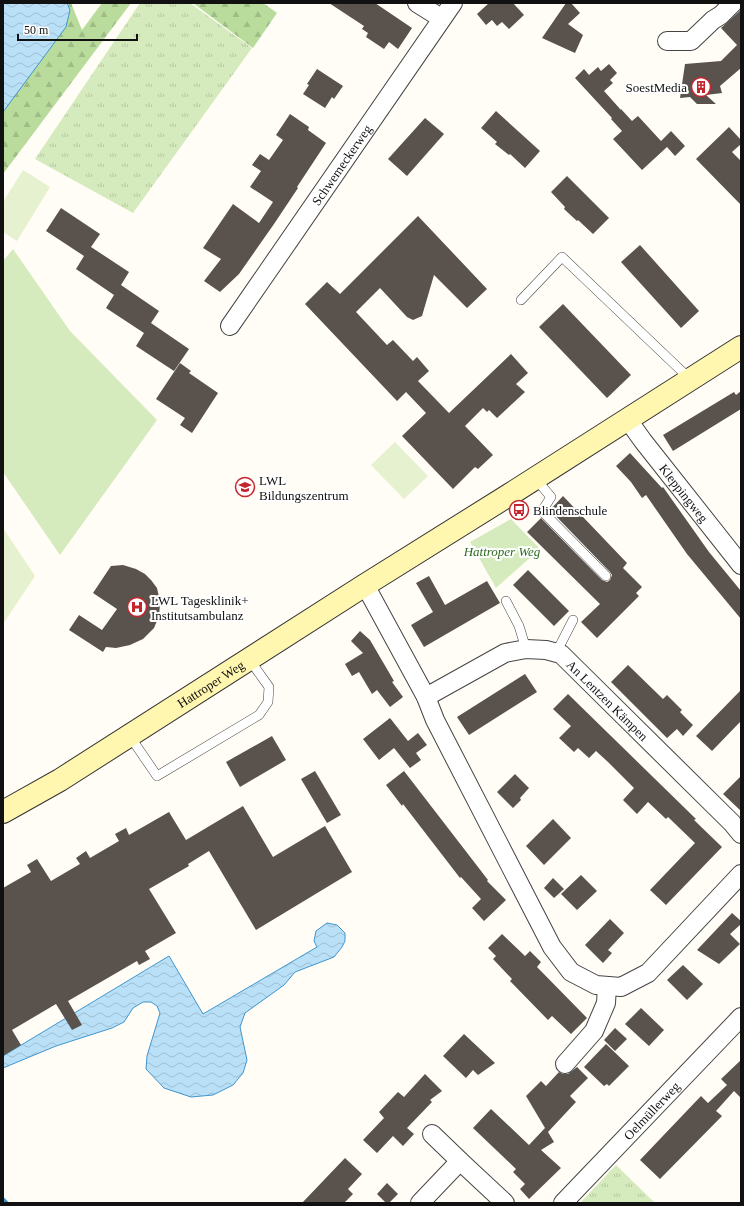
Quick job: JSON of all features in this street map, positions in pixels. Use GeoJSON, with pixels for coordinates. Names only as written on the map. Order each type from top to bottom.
{"type":"FeatureCollection","features":[{"type":"Feature","properties":{"kind":"main road","name":"Hattroper Weg"},"geometry":{"type":"LineString","coordinates":[[3,812],[60,780],[248,659],[628,420],[741,347]]}},
{"type":"Feature","properties":{"kind":"street"},"geometry":{"type":"LineString","coordinates":[[417,3],[442,18]]}},
{"type":"Feature","properties":{"kind":"street","name":"Schwemeckerweg"},"geometry":{"type":"LineString","coordinates":[[230,326],[453,3]]}},
{"type":"Feature","properties":{"kind":"street"},"geometry":{"type":"LineString","coordinates":[[667,41],[691,41],[733,3]]}},
{"type":"Feature","properties":{"kind":"street","name":"Kleppingweg"},"geometry":{"type":"LineString","coordinates":[[628,420],[648,448],[741,565]]}},
{"type":"Feature","properties":{"kind":"street"},"geometry":{"type":"LineString","coordinates":[[365,585],[426,697],[435,720],[552,947],[571,972],[596,985],[621,987],[648,972],[741,874]]}},
{"type":"Feature","properties":{"kind":"street","name":"An Lentzen Kämpen"},"geometry":{"type":"LineString","coordinates":[[426,697],[505,653],[526,649],[546,650],[561,654],[732,823],[741,834]]}},
{"type":"Feature","properties":{"kind":"street"},"geometry":{"type":"LineString","coordinates":[[565,1064],[594,1031],[606,1003],[607,986]]}},
{"type":"Feature","properties":{"kind":"street","name":"Oelmüllerweg"},"geometry":{"type":"LineString","coordinates":[[563,1203],[741,1017]]}},
{"type":"Feature","properties":{"kind":"street"},"geometry":{"type":"LineString","coordinates":[[432,1134],[505,1203]]}},
{"type":"Feature","properties":{"kind":"street"},"geometry":{"type":"LineString","coordinates":[[420,1203],[460,1161]]}},
{"type":"Feature","properties":{"kind":"lane"},"geometry":{"type":"LineString","coordinates":[[521,300],[562,257],[691,380]]}},
{"type":"Feature","properties":{"kind":"lane"},"geometry":{"type":"LineString","coordinates":[[534,478],[551,496],[542,511],[606,576]]}},
{"type":"Feature","properties":{"kind":"lane"},"geometry":{"type":"LineString","coordinates":[[506,601],[519,626],[526,649]]}},
{"type":"Feature","properties":{"kind":"lane"},"geometry":{"type":"LineString","coordinates":[[556,653],[573,620]]}},
{"type":"Feature","properties":{"kind":"lane"},"geometry":{"type":"LineString","coordinates":[[129,735],[157,776],[259,715],[268,702],[268,687],[248,659]]}},
{"type":"Feature","properties":{"kind":"green space"},"geometry":{"type":"Polygon","coordinates":[[[67,3],[71,3],[82,30],[102,3],[131,3],[3,174],[3,112],[70,10],[67,3]]]}},
{"type":"Feature","properties":{"kind":"green space"},"geometry":{"type":"Polygon","coordinates":[[[140,3],[190,3],[252,48],[133,213],[35,159],[140,3]]]}},
{"type":"Feature","properties":{"kind":"green space"},"geometry":{"type":"Polygon","coordinates":[[[193,3],[263,3],[277,13],[253,48],[193,3]]]}},
{"type":"Feature","properties":{"kind":"green space"},"geometry":{"type":"Polygon","coordinates":[[[23,170],[50,187],[17,241],[3,232],[3,202],[23,170]]]}},
{"type":"Feature","properties":{"kind":"green space"},"geometry":{"type":"Polygon","coordinates":[[[13,249],[70,331],[157,420],[60,555],[3,472],[3,261],[13,249]]]}},
{"type":"Feature","properties":{"kind":"green space"},"geometry":{"type":"Polygon","coordinates":[[[395,442],[428,476],[404,499],[371,465],[395,442]]]}},
{"type":"Feature","properties":{"kind":"green space","name":"Hattroper Weg"},"geometry":{"type":"Polygon","coordinates":[[[511,519],[540,549],[496,588],[470,542],[511,519]]]}},
{"type":"Feature","properties":{"kind":"green space"},"geometry":{"type":"Polygon","coordinates":[[[3,528],[35,576],[3,624],[3,528]]]}},
{"type":"Feature","properties":{"kind":"green space"},"geometry":{"type":"Polygon","coordinates":[[[616,1165],[655,1203],[580,1203],[616,1165]]]}},
{"type":"Feature","properties":{"kind":"water"},"geometry":{"type":"Polygon","coordinates":[[[3,3],[67,3],[70,10],[66,27],[3,112],[3,3]]]}},
{"type":"Feature","properties":{"kind":"water"},"geometry":{"type":"Polygon","coordinates":[[[327,923],[337,925],[345,933],[345,941],[342,947],[334,957],[295,972],[284,985],[245,1013],[240,1027],[247,1060],[243,1073],[233,1085],[213,1095],[191,1097],[164,1088],[146,1069],[147,1056],[160,1013],[157,1006],[151,1002],[143,1002],[133,1008],[124,1022],[112,1028],[56,1046],[3,1068],[3,1056],[169,956],[203,1014],[317,947],[314,941],[316,931],[327,923]]]}},
{"type":"Feature","properties":{"kind":"building"},"geometry":{"type":"Polygon","coordinates":[[[329,3],[375,3],[412,28],[398,49],[389,42],[384,49],[366,37],[368,33],[362,29],[364,26],[329,3]]]}},
{"type":"Feature","properties":{"kind":"building"},"geometry":{"type":"Polygon","coordinates":[[[489,3],[513,3],[524,15],[509,29],[502,22],[497,26],[492,20],[486,25],[477,14],[489,3]]]}},
{"type":"Feature","properties":{"kind":"building"},"geometry":{"type":"Polygon","coordinates":[[[566,3],[571,3],[580,13],[568,24],[583,35],[575,53],[542,38],[566,3]]]}},
{"type":"Feature","properties":{"kind":"building"},"geometry":{"type":"Polygon","coordinates":[[[741,10],[741,68],[720,86],[722,93],[706,95],[716,104],[697,104],[690,97],[680,98],[685,64],[721,61],[737,45],[721,28],[741,10]]]}},
{"type":"Feature","properties":{"kind":"building"},"geometry":{"type":"Polygon","coordinates":[[[609,64],[617,73],[610,80],[613,83],[604,91],[632,121],[638,116],[661,141],[671,131],[685,146],[675,156],[667,147],[642,170],[613,139],[622,131],[575,78],[584,69],[589,75],[598,67],[601,71],[609,64]]]}},
{"type":"Feature","properties":{"kind":"building"},"geometry":{"type":"Polygon","coordinates":[[[317,69],[343,86],[334,99],[332,97],[325,108],[303,94],[309,85],[307,84],[317,69]]]}},
{"type":"Feature","properties":{"kind":"building"},"geometry":{"type":"Polygon","coordinates":[[[496,111],[540,151],[525,168],[510,154],[509,155],[495,144],[497,142],[481,128],[496,111]]]}},
{"type":"Feature","properties":{"kind":"building"},"geometry":{"type":"Polygon","coordinates":[[[290,114],[309,127],[308,130],[326,143],[297,187],[298,188],[239,274],[220,292],[204,281],[221,259],[203,248],[233,204],[259,223],[273,202],[250,187],[261,171],[252,165],[260,154],[269,160],[283,140],[276,135],[290,114]]]}},
{"type":"Feature","properties":{"kind":"building"},"geometry":{"type":"Polygon","coordinates":[[[425,118],[444,134],[407,176],[388,159],[425,118]]]}},
{"type":"Feature","properties":{"kind":"building"},"geometry":{"type":"Polygon","coordinates":[[[729,127],[741,140],[741,144],[732,152],[741,161],[741,205],[696,159],[729,127]]]}},
{"type":"Feature","properties":{"kind":"building"},"geometry":{"type":"Polygon","coordinates":[[[567,176],[609,218],[593,234],[564,209],[565,207],[551,192],[567,176]]]}},
{"type":"Feature","properties":{"kind":"building"},"geometry":{"type":"Polygon","coordinates":[[[61,208],[100,234],[91,247],[129,272],[121,285],[159,311],[151,323],[189,349],[174,371],[136,346],[144,333],[106,308],[114,295],[76,269],[84,256],[46,231],[61,208]]]}},
{"type":"Feature","properties":{"kind":"building"},"geometry":{"type":"Polygon","coordinates":[[[418,216],[487,289],[467,308],[434,275],[422,316],[413,320],[407,317],[380,288],[356,312],[387,345],[393,340],[413,361],[417,357],[429,371],[418,381],[449,413],[511,354],[528,373],[516,384],[525,392],[497,418],[489,410],[487,412],[483,408],[465,426],[493,455],[478,469],[475,467],[453,489],[402,436],[426,413],[406,392],[397,401],[305,304],[327,282],[340,294],[418,216]]]}},
{"type":"Feature","properties":{"kind":"building"},"geometry":{"type":"Polygon","coordinates":[[[640,245],[699,311],[681,328],[621,262],[640,245]]]}},
{"type":"Feature","properties":{"kind":"building"},"geometry":{"type":"Polygon","coordinates":[[[563,304],[631,375],[607,398],[539,327],[563,304]]]}},
{"type":"Feature","properties":{"kind":"building"},"geometry":{"type":"Polygon","coordinates":[[[180,363],[191,371],[189,373],[218,393],[192,433],[180,425],[185,418],[156,399],[180,363]]]}},
{"type":"Feature","properties":{"kind":"building"},"geometry":{"type":"Polygon","coordinates":[[[741,391],[741,409],[673,451],[663,435],[734,392],[736,395],[741,391]]]}},
{"type":"Feature","properties":{"kind":"building"},"geometry":{"type":"Polygon","coordinates":[[[630,453],[662,488],[663,487],[709,552],[741,591],[741,619],[687,554],[646,495],[642,498],[631,482],[616,466],[630,453]]]}},
{"type":"Feature","properties":{"kind":"building"},"geometry":{"type":"Polygon","coordinates":[[[563,496],[627,563],[623,568],[642,587],[636,593],[639,596],[597,638],[581,622],[600,604],[527,532],[541,518],[602,580],[607,582],[610,580],[612,575],[610,572],[550,510],[563,496]]]}},
{"type":"Feature","properties":{"kind":"building","name":"LWL Tagesklinik+ Institutsambulanz"},"geometry":{"type":"Polygon","coordinates":[[[123,565],[136,569],[145,574],[157,588],[160,604],[159,616],[154,628],[143,639],[130,645],[116,648],[106,647],[103,652],[69,630],[79,615],[102,630],[117,609],[93,593],[111,566],[123,565]]]}},
{"type":"Feature","properties":{"kind":"building"},"geometry":{"type":"Polygon","coordinates":[[[528,570],[569,611],[554,626],[513,585],[528,570]]]}},
{"type":"Feature","properties":{"kind":"building"},"geometry":{"type":"Polygon","coordinates":[[[429,576],[445,605],[487,581],[500,603],[424,647],[411,625],[433,612],[416,583],[429,576]]]}},
{"type":"Feature","properties":{"kind":"building"},"geometry":{"type":"Polygon","coordinates":[[[360,631],[370,640],[394,681],[392,682],[403,697],[390,707],[377,690],[372,694],[359,672],[352,676],[345,664],[363,653],[351,641],[360,631]]]}},
{"type":"Feature","properties":{"kind":"building"},"geometry":{"type":"Polygon","coordinates":[[[628,665],[663,699],[667,695],[682,710],[680,712],[693,725],[683,736],[677,729],[667,738],[611,682],[628,665]]]}},
{"type":"Feature","properties":{"kind":"building"},"geometry":{"type":"Polygon","coordinates":[[[525,674],[537,692],[469,735],[457,717],[525,674]]]}},
{"type":"Feature","properties":{"kind":"building"},"geometry":{"type":"Polygon","coordinates":[[[741,690],[741,721],[712,751],[696,736],[741,690]]]}},
{"type":"Feature","properties":{"kind":"building"},"geometry":{"type":"Polygon","coordinates":[[[568,694],[696,819],[694,820],[722,847],[666,905],[650,890],[695,843],[668,817],[666,819],[648,802],[637,814],[623,800],[634,788],[608,762],[596,751],[589,758],[578,748],[574,752],[559,738],[571,726],[553,709],[568,694]]]}},
{"type":"Feature","properties":{"kind":"building"},"geometry":{"type":"Polygon","coordinates":[[[390,718],[408,741],[418,733],[427,745],[416,753],[421,760],[410,768],[394,748],[379,760],[363,739],[390,718]]]}},
{"type":"Feature","properties":{"kind":"building"},"geometry":{"type":"Polygon","coordinates":[[[272,736],[286,760],[240,787],[226,762],[272,736]]]}},
{"type":"Feature","properties":{"kind":"building"},"geometry":{"type":"Polygon","coordinates":[[[315,771],[341,815],[327,823],[301,779],[315,771]]]}},
{"type":"Feature","properties":{"kind":"building"},"geometry":{"type":"Polygon","coordinates":[[[404,771],[488,880],[487,881],[506,900],[484,921],[472,908],[481,899],[461,877],[460,878],[403,804],[402,806],[386,785],[404,771]]]}},
{"type":"Feature","properties":{"kind":"building"},"geometry":{"type":"Polygon","coordinates":[[[515,774],[529,788],[520,798],[521,800],[513,808],[497,792],[515,774]]]}},
{"type":"Feature","properties":{"kind":"building"},"geometry":{"type":"Polygon","coordinates":[[[741,776],[741,811],[723,794],[741,776]]]}},
{"type":"Feature","properties":{"kind":"building"},"geometry":{"type":"Polygon","coordinates":[[[243,806],[273,857],[325,826],[352,872],[256,930],[209,851],[188,864],[189,866],[149,889],[176,933],[145,951],[150,959],[139,965],[137,961],[68,1001],[82,1025],[72,1030],[56,1004],[12,1030],[21,1045],[3,1056],[3,888],[31,872],[27,865],[37,859],[51,881],[80,864],[76,858],[86,851],[90,858],[119,841],[115,834],[126,828],[129,835],[169,812],[186,840],[243,806]]]}},
{"type":"Feature","properties":{"kind":"building"},"geometry":{"type":"Polygon","coordinates":[[[553,819],[571,838],[544,865],[526,846],[553,819]]]}},
{"type":"Feature","properties":{"kind":"building"},"geometry":{"type":"Polygon","coordinates":[[[581,875],[597,891],[577,910],[561,894],[581,875]]]}},
{"type":"Feature","properties":{"kind":"building"},"geometry":{"type":"Polygon","coordinates":[[[553,878],[564,889],[554,898],[544,888],[553,878]]]}},
{"type":"Feature","properties":{"kind":"building"},"geometry":{"type":"Polygon","coordinates":[[[732,913],[741,921],[741,924],[730,934],[740,944],[719,964],[697,950],[732,913]]]}},
{"type":"Feature","properties":{"kind":"building"},"geometry":{"type":"Polygon","coordinates":[[[610,919],[624,933],[608,950],[612,953],[603,963],[585,945],[610,919]]]}},
{"type":"Feature","properties":{"kind":"building"},"geometry":{"type":"Polygon","coordinates":[[[502,934],[525,956],[530,951],[541,962],[537,967],[587,1018],[571,1034],[552,1016],[548,1020],[510,981],[512,979],[493,959],[496,956],[488,948],[502,934]]]}},
{"type":"Feature","properties":{"kind":"building"},"geometry":{"type":"Polygon","coordinates":[[[683,965],[703,984],[687,1000],[667,980],[683,965]]]}},
{"type":"Feature","properties":{"kind":"building"},"geometry":{"type":"Polygon","coordinates":[[[641,1008],[664,1030],[649,1046],[625,1024],[641,1008]]]}},
{"type":"Feature","properties":{"kind":"building"},"geometry":{"type":"Polygon","coordinates":[[[615,1028],[627,1039],[615,1051],[604,1040],[615,1028]]]}},
{"type":"Feature","properties":{"kind":"building"},"geometry":{"type":"Polygon","coordinates":[[[464,1034],[495,1063],[478,1075],[473,1070],[466,1078],[443,1056],[464,1034]]]}},
{"type":"Feature","properties":{"kind":"building"},"geometry":{"type":"Polygon","coordinates":[[[606,1044],[629,1066],[609,1086],[607,1084],[604,1086],[584,1067],[606,1044]]]}},
{"type":"Feature","properties":{"kind":"building"},"geometry":{"type":"Polygon","coordinates":[[[741,1060],[741,1098],[734,1091],[716,1111],[722,1116],[660,1179],[640,1160],[701,1096],[708,1103],[727,1085],[721,1079],[741,1060]]]}},
{"type":"Feature","properties":{"kind":"building"},"geometry":{"type":"Polygon","coordinates":[[[577,1067],[588,1078],[570,1096],[576,1102],[548,1132],[554,1142],[541,1150],[561,1168],[529,1199],[520,1189],[525,1184],[513,1172],[516,1169],[473,1128],[491,1109],[529,1145],[545,1128],[526,1096],[541,1081],[546,1086],[559,1072],[568,1074],[577,1067]]]}},
{"type":"Feature","properties":{"kind":"building"},"geometry":{"type":"Polygon","coordinates":[[[425,1074],[442,1091],[430,1100],[432,1102],[407,1128],[414,1134],[403,1146],[393,1136],[377,1153],[363,1140],[384,1118],[379,1112],[398,1092],[404,1097],[425,1074]]]}},
{"type":"Feature","properties":{"kind":"building"},"geometry":{"type":"Polygon","coordinates":[[[345,1158],[362,1174],[348,1189],[353,1194],[344,1203],[302,1203],[345,1158]]]}},
{"type":"Feature","properties":{"kind":"building"},"geometry":{"type":"Polygon","coordinates":[[[387,1183],[398,1194],[389,1203],[386,1203],[377,1194],[387,1183]]]}},
{"type":"Feature","properties":{"kind":"waterway"},"geometry":{"type":"LineString","coordinates":[[3,1200],[6,1203]]}},
{"type":"Feature","properties":{"kind":"place","name":"SoestMedia"},"geometry":{"type":"Point","coordinates":[701,87]}},
{"type":"Feature","properties":{"kind":"place","name":"LWL Bildungszentrum"},"geometry":{"type":"Point","coordinates":[245,487]}},
{"type":"Feature","properties":{"kind":"place","name":"Blindenschule"},"geometry":{"type":"Point","coordinates":[519,510]}},
{"type":"Feature","properties":{"kind":"place","name":"LWL Tagesklinik+ Institutsambulanz"},"geometry":{"type":"Point","coordinates":[137,607]}}]}
